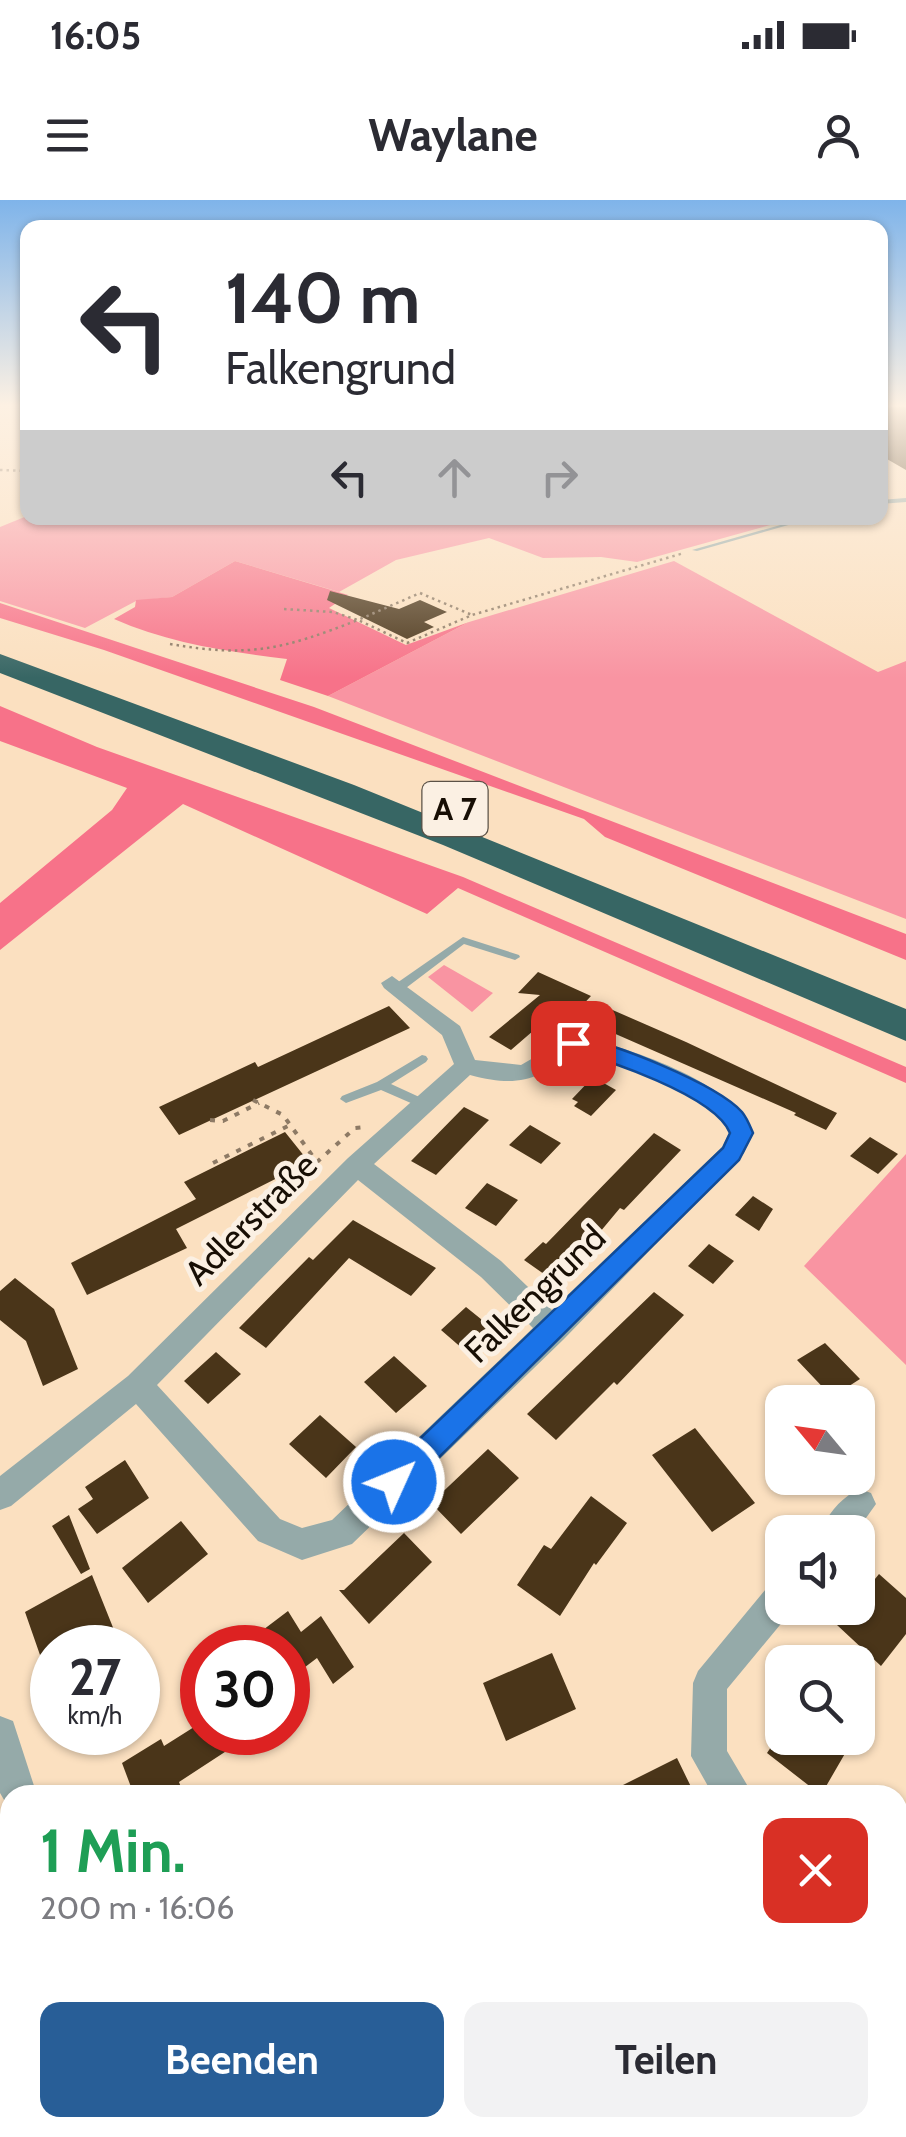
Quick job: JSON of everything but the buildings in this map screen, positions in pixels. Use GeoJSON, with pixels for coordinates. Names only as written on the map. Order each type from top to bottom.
{"type":"FeatureCollection","features":[{"type":"Feature","properties":{"kind":"highway","name":"A 7"},"geometry":{"type":"LineString","coordinates":[[0,640],[361,772],[906,991]]}},
{"type":"Feature","properties":{"kind":"highway","name":"A 7"},"geometry":{"type":"LineString","coordinates":[[0,663],[291,772],[574,885],[906,1026]]}},
{"type":"Feature","properties":{"kind":"street"},"geometry":{"type":"LineString","coordinates":[[395,986],[452,1031],[466,1066]]}},
{"type":"Feature","properties":{"kind":"street","name":"Falkengrund"},"geometry":{"type":"LineString","coordinates":[[138,1385],[269,1530],[302,1544],[341,1533],[732,1154],[742,1133],[736,1119],[714,1101],[597,1046],[573,1043],[529,1075],[506,1077],[466,1066]]}},
{"type":"Feature","properties":{"kind":"street","name":"Adlerstraße"},"geometry":{"type":"LineString","coordinates":[[0,1495],[138,1385],[357,1165],[466,1066]]}},
{"type":"Feature","properties":{"kind":"street"},"geometry":{"type":"LineString","coordinates":[[357,1165],[491,1269],[554,1330]]}},
{"type":"Feature","properties":{"kind":"street"},"geometry":{"type":"LineString","coordinates":[[851,1515],[860,1504]]}},
{"type":"Feature","properties":{"kind":"street"},"geometry":{"type":"LineString","coordinates":[[728,1785],[709,1756],[710,1683],[765,1617]]}},
{"type":"Feature","properties":{"kind":"street"},"geometry":{"type":"LineString","coordinates":[[0,1734],[16,1785]]}},
{"type":"Feature","properties":{"kind":"lane"},"geometry":{"type":"LineString","coordinates":[[694,550],[785,525]]}},
{"type":"Feature","properties":{"kind":"lane"},"geometry":{"type":"LineString","coordinates":[[395,986],[463,940],[515,958]]}},
{"type":"Feature","properties":{"kind":"lane"},"geometry":{"type":"LineString","coordinates":[[346,1099],[382,1086],[422,1059]]}},
{"type":"Feature","properties":{"kind":"lane"},"geometry":{"type":"LineString","coordinates":[[382,1086],[424,1104]]}},
{"type":"Feature","properties":{"kind":"path"},"geometry":{"type":"LineString","coordinates":[[284,609],[333,612],[407,643],[472,615],[694,550]]}},
{"type":"Feature","properties":{"kind":"path"},"geometry":{"type":"LineString","coordinates":[[170,644],[223,653],[290,646],[420,594],[472,615]]}},
{"type":"Feature","properties":{"kind":"path"},"geometry":{"type":"LineString","coordinates":[[253,1100],[283,1115],[317,1162]]}},
{"type":"Feature","properties":{"kind":"path"},"geometry":{"type":"LineString","coordinates":[[210,1120],[224,1120],[259,1103]]}},
{"type":"Feature","properties":{"kind":"path"},"geometry":{"type":"LineString","coordinates":[[213,1163],[290,1125]]}},
{"type":"Feature","properties":{"kind":"path"},"geometry":{"type":"LineString","coordinates":[[238,1285],[227,1249],[354,1128],[382,1126],[393,1132]]}},
{"type":"Feature","properties":{"kind":"shaded area"},"geometry":{"type":"Polygon","coordinates":[[[20,519],[20,525],[770,525],[637,562],[601,557],[543,558],[489,538],[396,560],[339,592],[235,561],[172,597],[136,601],[85,628],[0,601],[0,527],[20,519]]]}},
{"type":"Feature","properties":{"kind":"shaded area"},"geometry":{"type":"Polygon","coordinates":[[[235,561],[348,595],[329,608],[406,645],[469,622],[328,696],[280,680],[287,659],[177,640],[114,619],[135,607],[136,600],[172,597],[235,561]]]}},
{"type":"Feature","properties":{"kind":"shaded area"},"geometry":{"type":"Polygon","coordinates":[[[674,561],[878,672],[906,661],[906,919],[328,696],[469,622],[674,561]]]}},
{"type":"Feature","properties":{"kind":"shaded area"},"geometry":{"type":"Polygon","coordinates":[[[0,603],[314,707],[906,934],[906,960],[605,837],[584,819],[104,650],[0,618],[0,603]]]}},
{"type":"Feature","properties":{"kind":"shaded area"},"geometry":{"type":"Polygon","coordinates":[[[0,706],[97,747],[463,877],[906,1067],[906,1083],[458,888],[427,914],[183,804],[0,950],[0,903],[112,810],[127,788],[0,741],[0,706]]]}},
{"type":"Feature","properties":{"kind":"shaded area"},"geometry":{"type":"Polygon","coordinates":[[[444,965],[493,993],[472,1012],[428,977],[444,965]]]}},
{"type":"Feature","properties":{"kind":"shaded area"},"geometry":{"type":"Polygon","coordinates":[[[906,1154],[906,1365],[804,1266],[906,1154]]]}},
{"type":"Feature","properties":{"kind":"route"},"geometry":{"type":"LineString","coordinates":[[394,1482],[732,1154],[742,1133],[736,1119],[714,1101],[597,1046],[573,1043]]}}]}
